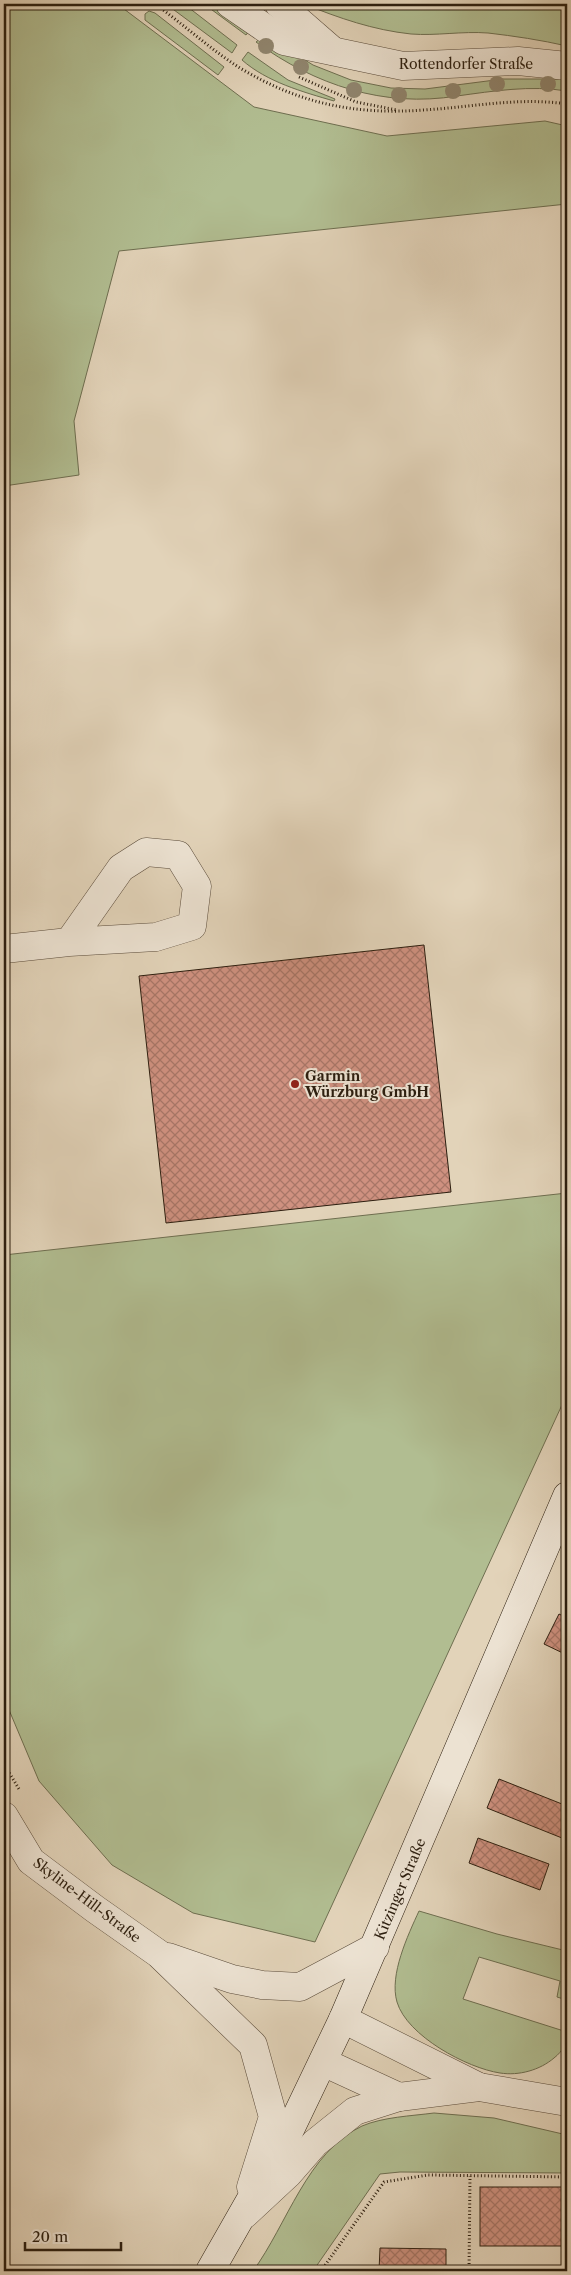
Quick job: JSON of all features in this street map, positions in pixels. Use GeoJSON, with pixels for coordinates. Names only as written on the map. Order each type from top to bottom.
{"type":"FeatureCollection","features":[{"type":"Feature","properties":{"kind":"street","name":"Rottendorfer Straße"},"geometry":{"type":"LineString","coordinates":[[230,4],[284,41],[336,54],[403,66],[518,61],[567,66]]}},
{"type":"Feature","properties":{"kind":"street"},"geometry":{"type":"LineString","coordinates":[[279,4],[336,54]]}},
{"type":"Feature","properties":{"kind":"street"},"geometry":{"type":"LineString","coordinates":[[4,949],[69,942],[156,937],[192,926],[197,886],[178,855],[146,852],[121,868],[69,942]]}},
{"type":"Feature","properties":{"kind":"street","name":"Kitzinger Straße"},"geometry":{"type":"LineString","coordinates":[[210,2271],[287,2136],[343,2019],[567,1496]]}},
{"type":"Feature","properties":{"kind":"street","name":"Skyline-Hill-Straße"},"geometry":{"type":"LineString","coordinates":[[4,1816],[31,1861],[159,1954],[253,2045],[273,2117],[242,2217]]}},
{"type":"Feature","properties":{"kind":"street","name":"Skyline-Hill-Straße"},"geometry":{"type":"LineString","coordinates":[[159,1954],[232,1979],[262,1985],[300,1987],[375,1947]]}},
{"type":"Feature","properties":{"kind":"street"},"geometry":{"type":"LineString","coordinates":[[343,2019],[479,2087]]}},
{"type":"Feature","properties":{"kind":"street"},"geometry":{"type":"LineString","coordinates":[[323,2062],[399,2097]]}},
{"type":"Feature","properties":{"kind":"street"},"geometry":{"type":"LineString","coordinates":[[242,2217],[288,2174],[315,2143],[355,2111],[399,2097],[479,2087],[567,2102]]}},
{"type":"Feature","properties":{"kind":"path"},"geometry":{"type":"LineString","coordinates":[[155,4],[238,67],[270,84],[332,107],[408,112],[530,100],[567,104]]}},
{"type":"Feature","properties":{"kind":"path"},"geometry":{"type":"LineString","coordinates":[[4,1764],[19,1791]]}},
{"type":"Feature","properties":{"kind":"path"},"geometry":{"type":"LineString","coordinates":[[321,2271],[384,2182],[428,2175],[567,2177]]}},
{"type":"Feature","properties":{"kind":"path"},"geometry":{"type":"LineString","coordinates":[[469,2271],[470,2176]]}},
{"type":"Feature","properties":{"kind":"green space"},"geometry":{"type":"Polygon","coordinates":[[[4,4],[107,4],[124,9],[254,107],[387,136],[545,121],[567,126],[567,204],[119,251],[74,421],[79,475],[4,486],[4,4]]]}},
{"type":"Feature","properties":{"kind":"green space"},"geometry":{"type":"Polygon","coordinates":[[[166,4],[184,4],[237,45],[232,53],[166,4]]]}},
{"type":"Feature","properties":{"kind":"green space"},"geometry":{"type":"Polygon","coordinates":[[[204,4],[221,4],[252,27],[246,35],[204,4]]]}},
{"type":"Feature","properties":{"kind":"green space"},"geometry":{"type":"Polygon","coordinates":[[[304,4],[567,4],[567,46],[528,38],[488,33],[411,34],[383,30],[356,23],[304,4]]]}},
{"type":"Feature","properties":{"kind":"green space"},"geometry":{"type":"Polygon","coordinates":[[[149,11],[155,13],[224,67],[218,75],[145,20],[145,14],[149,11]]]}},
{"type":"Feature","properties":{"kind":"green space"},"geometry":{"type":"Polygon","coordinates":[[[265,35],[313,65],[351,80],[391,88],[425,89],[503,79],[567,79],[567,91],[512,89],[430,99],[403,99],[377,96],[351,90],[302,70],[256,42],[265,35]]]}},
{"type":"Feature","properties":{"kind":"green space"},"geometry":{"type":"Polygon","coordinates":[[[248,52],[288,80],[335,99],[334,101],[286,85],[252,68],[242,60],[248,52]]]}},
{"type":"Feature","properties":{"kind":"green space"},"geometry":{"type":"Polygon","coordinates":[[[567,1193],[567,1394],[315,1942],[193,1913],[112,1865],[39,1781],[4,1698],[4,1255],[567,1193]]]}},
{"type":"Feature","properties":{"kind":"green space"},"geometry":{"type":"Polygon","coordinates":[[[419,1911],[497,1934],[567,1951],[567,2000],[557,1997],[560,1981],[479,1957],[463,1999],[567,2032],[564,2046],[557,2055],[542,2066],[529,2071],[514,2074],[500,2073],[471,2065],[440,2048],[413,2027],[403,2015],[397,2002],[395,1991],[401,1955],[419,1911]]]}},
{"type":"Feature","properties":{"kind":"green space"},"geometry":{"type":"Polygon","coordinates":[[[434,2113],[494,2118],[567,2135],[567,2173],[400,2172],[380,2174],[313,2271],[253,2271],[312,2171],[343,2138],[370,2123],[397,2117],[434,2113]]]}},
{"type":"Feature","properties":{"kind":"building","name":"Garmin Würzburg GmbH"},"geometry":{"type":"Polygon","coordinates":[[[424,945],[451,1192],[166,1223],[139,976],[424,945]]]}},
{"type":"Feature","properties":{"kind":"building"},"geometry":{"type":"Polygon","coordinates":[[[559,1614],[567,1618],[567,1655],[544,1644],[559,1614]]]}},
{"type":"Feature","properties":{"kind":"building"},"geometry":{"type":"Polygon","coordinates":[[[499,1779],[567,1806],[567,1840],[487,1808],[499,1779]]]}},
{"type":"Feature","properties":{"kind":"building"},"geometry":{"type":"Polygon","coordinates":[[[478,1838],[549,1864],[540,1890],[469,1863],[478,1838]]]}},
{"type":"Feature","properties":{"kind":"building"},"geometry":{"type":"Polygon","coordinates":[[[480,2187],[567,2187],[567,2246],[480,2246],[480,2187]]]}},
{"type":"Feature","properties":{"kind":"building"},"geometry":{"type":"Polygon","coordinates":[[[380,2248],[446,2249],[446,2271],[379,2271],[380,2248]]]}},
{"type":"Feature","properties":{"kind":"place","name":"Garmin Würzburg GmbH"},"geometry":{"type":"Point","coordinates":[295,1084]}}]}
